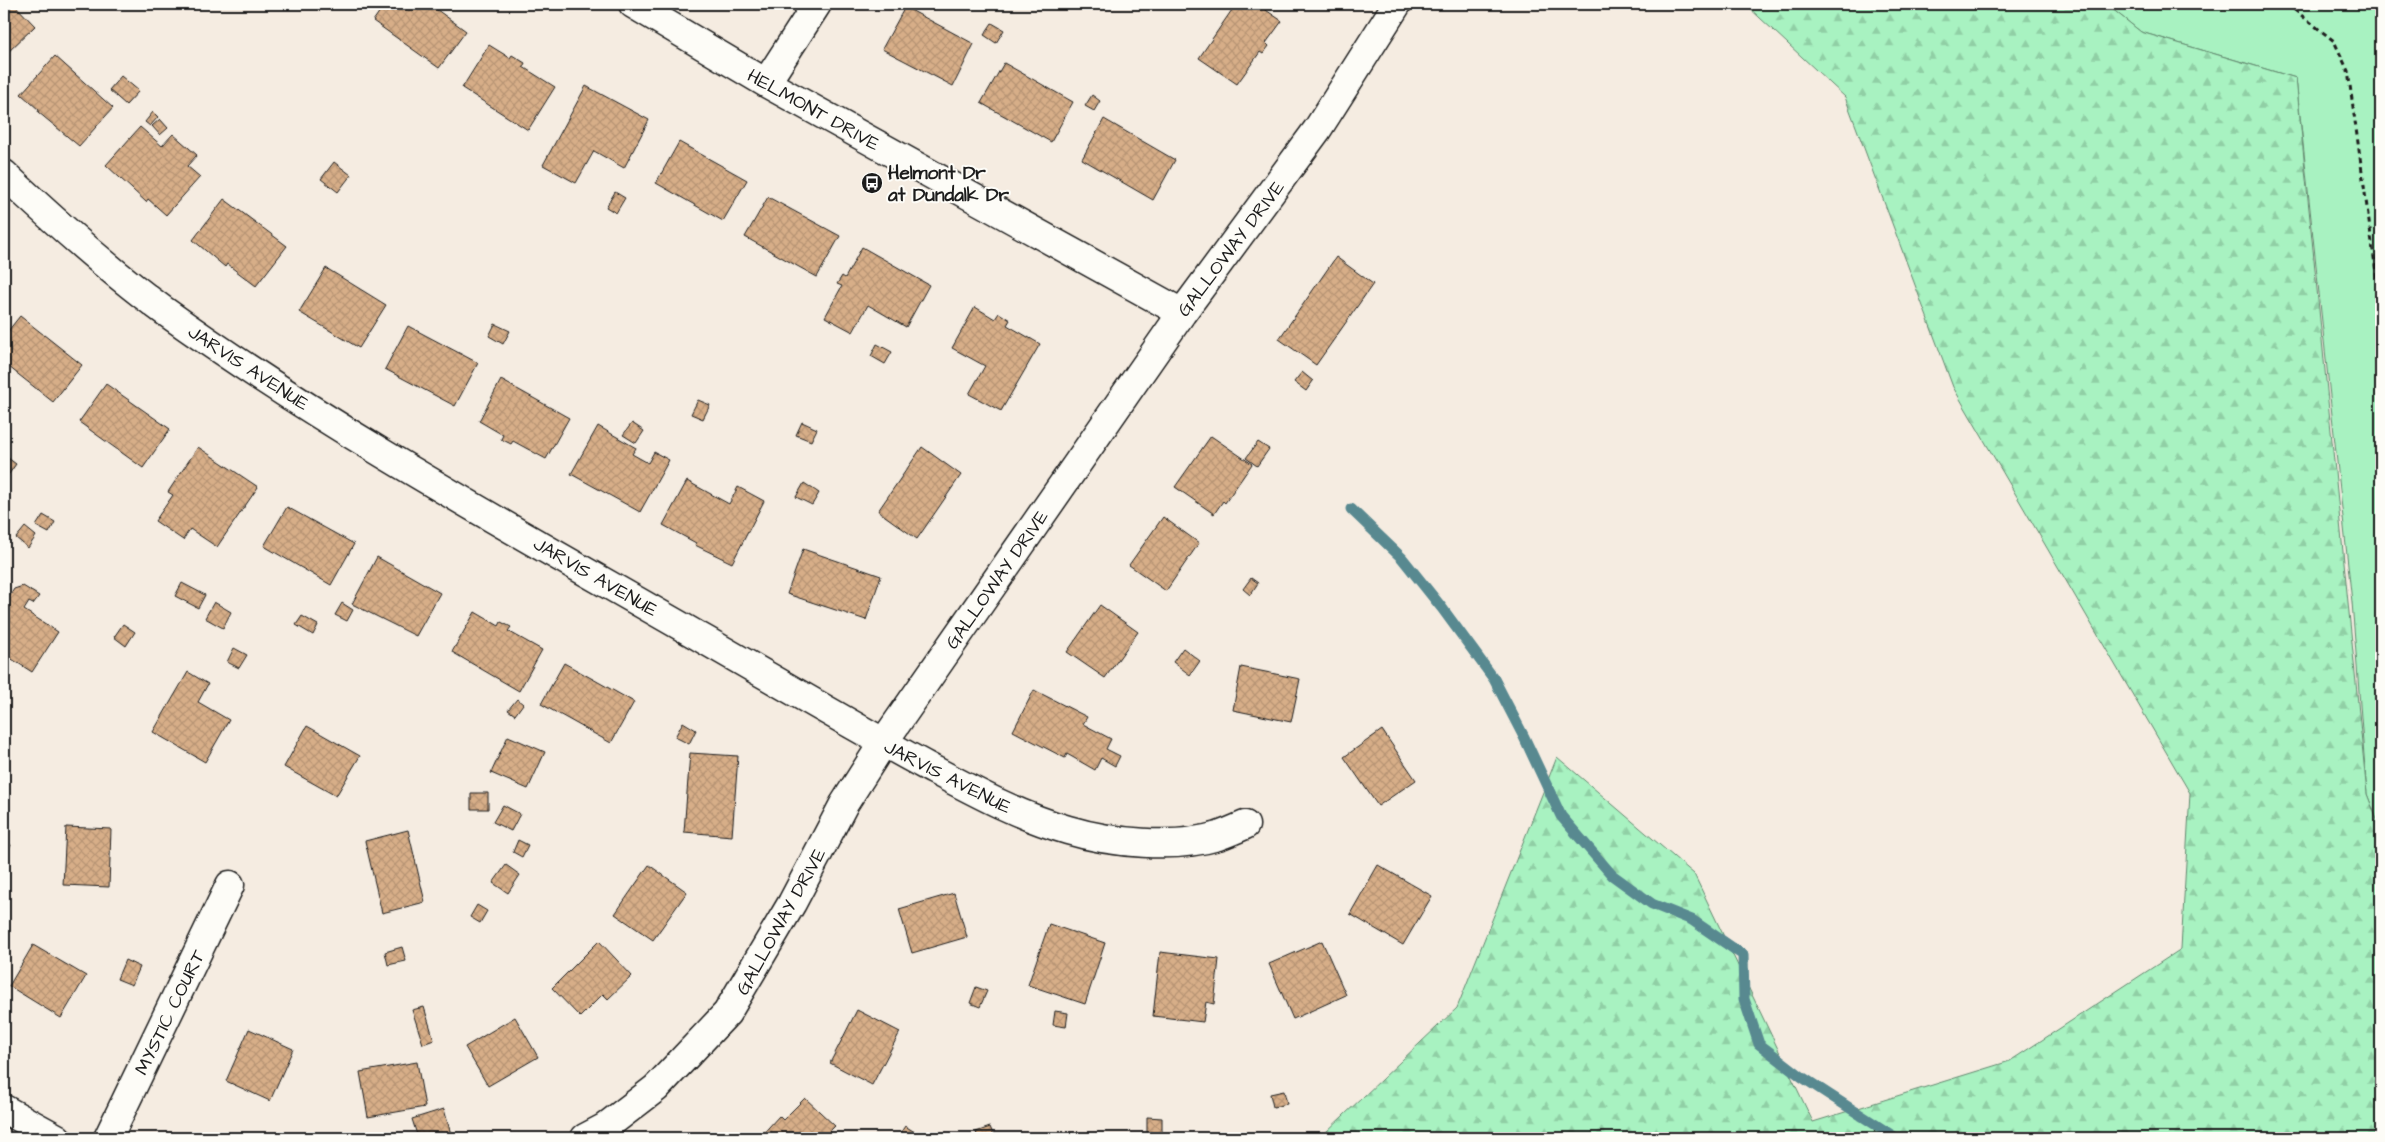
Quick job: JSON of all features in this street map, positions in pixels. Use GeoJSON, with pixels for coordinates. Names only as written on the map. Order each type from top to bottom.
{"type":"FeatureCollection","features":[{"type":"Feature","properties":{"kind":"street","name":"HELMONT DRIVE"},"geometry":{"type":"LineString","coordinates":[[633,4],[766,83],[1182,313]]}},
{"type":"Feature","properties":{"kind":"street"},"geometry":{"type":"LineString","coordinates":[[766,83],[817,4]]}},
{"type":"Feature","properties":{"kind":"street","name":"GALLOWAY DRIVE"},"geometry":{"type":"LineString","coordinates":[[585,1138],[604,1128],[656,1088],[727,1013],[792,903],[844,804],[883,743],[1182,313],[1317,130],[1397,4]]}},
{"type":"Feature","properties":{"kind":"street","name":"JARVIS AVENUE"},"geometry":{"type":"LineString","coordinates":[[4,174],[56,223],[161,308],[261,377],[423,477],[883,743],[1001,805],[1070,831],[1122,840],[1159,843],[1217,836],[1245,825]]}},
{"type":"Feature","properties":{"kind":"street","name":"MYSTIC COURT"},"geometry":{"type":"LineString","coordinates":[[108,1138],[230,885]]}},
{"type":"Feature","properties":{"kind":"street"},"geometry":{"type":"LineString","coordinates":[[4,1109],[56,1138]]}},
{"type":"Feature","properties":{"kind":"path"},"geometry":{"type":"LineString","coordinates":[[2287,4],[2334,40],[2348,70],[2381,308]]}},
{"type":"Feature","properties":{"kind":"green space"},"geometry":{"type":"Polygon","coordinates":[[[1745,4],[2106,4],[2141,32],[2296,78],[2367,794],[2381,830],[2381,1138],[1269,1138],[1325,1133],[1457,1008],[1557,757],[1694,874],[1813,1122],[2010,1061],[2181,949],[2190,793],[1953,387],[1845,97],[1745,4]]]}},
{"type":"Feature","properties":{"kind":"green space"},"geometry":{"type":"Polygon","coordinates":[[[2106,4],[2381,4],[2381,830],[2367,794],[2352,602],[2296,78],[2141,32],[2106,4]]]}},
{"type":"Feature","properties":{"kind":"building"},"geometry":{"type":"Polygon","coordinates":[[[4,4],[14,4],[35,26],[4,56],[4,4]]]}},
{"type":"Feature","properties":{"kind":"building"},"geometry":{"type":"Polygon","coordinates":[[[385,4],[429,4],[466,31],[439,68],[373,21],[385,4]]]}},
{"type":"Feature","properties":{"kind":"building"},"geometry":{"type":"Polygon","coordinates":[[[1236,4],[1257,4],[1282,21],[1266,43],[1269,46],[1263,54],[1260,52],[1237,84],[1199,58],[1236,4]]]}},
{"type":"Feature","properties":{"kind":"building"},"geometry":{"type":"Polygon","coordinates":[[[905,7],[974,44],[953,86],[882,49],[905,7]]]}},
{"type":"Feature","properties":{"kind":"building"},"geometry":{"type":"Polygon","coordinates":[[[992,23],[1004,30],[996,43],[984,35],[992,23]]]}},
{"type":"Feature","properties":{"kind":"building"},"geometry":{"type":"Polygon","coordinates":[[[489,45],[510,58],[512,55],[525,63],[523,67],[555,87],[528,130],[462,88],[489,45]]]}},
{"type":"Feature","properties":{"kind":"building"},"geometry":{"type":"Polygon","coordinates":[[[55,56],[113,108],[79,146],[38,112],[39,110],[21,94],[55,56]]]}},
{"type":"Feature","properties":{"kind":"building"},"geometry":{"type":"Polygon","coordinates":[[[1004,63],[1073,102],[1051,142],[981,103],[1004,63]]]}},
{"type":"Feature","properties":{"kind":"building"},"geometry":{"type":"Polygon","coordinates":[[[121,76],[139,91],[126,105],[109,90],[121,76]]]}},
{"type":"Feature","properties":{"kind":"building"},"geometry":{"type":"Polygon","coordinates":[[[586,86],[649,120],[624,168],[594,151],[576,183],[543,165],[586,86]]]}},
{"type":"Feature","properties":{"kind":"building"},"geometry":{"type":"Polygon","coordinates":[[[1092,95],[1100,101],[1094,111],[1085,106],[1092,95]]]}},
{"type":"Feature","properties":{"kind":"building"},"geometry":{"type":"Polygon","coordinates":[[[153,112],[158,117],[150,126],[145,122],[153,112]]]}},
{"type":"Feature","properties":{"kind":"building"},"geometry":{"type":"Polygon","coordinates":[[[160,119],[168,128],[160,135],[152,126],[160,119]]]}},
{"type":"Feature","properties":{"kind":"building"},"geometry":{"type":"Polygon","coordinates":[[[1104,119],[1175,160],[1153,200],[1082,159],[1104,119]]]}},
{"type":"Feature","properties":{"kind":"building"},"geometry":{"type":"Polygon","coordinates":[[[140,127],[162,146],[173,134],[197,155],[187,166],[200,177],[166,215],[148,199],[146,202],[106,165],[140,127]]]}},
{"type":"Feature","properties":{"kind":"building"},"geometry":{"type":"Polygon","coordinates":[[[679,142],[747,180],[723,221],[656,183],[679,142]]]}},
{"type":"Feature","properties":{"kind":"building"},"geometry":{"type":"Polygon","coordinates":[[[334,162],[351,175],[338,192],[321,179],[334,162]]]}},
{"type":"Feature","properties":{"kind":"building"},"geometry":{"type":"Polygon","coordinates":[[[615,192],[625,198],[616,213],[606,207],[615,192]]]}},
{"type":"Feature","properties":{"kind":"building"},"geometry":{"type":"Polygon","coordinates":[[[768,197],[840,236],[817,277],[745,237],[768,197]]]}},
{"type":"Feature","properties":{"kind":"building"},"geometry":{"type":"Polygon","coordinates":[[[224,199],[287,246],[256,286],[227,264],[225,267],[193,240],[224,199]]]}},
{"type":"Feature","properties":{"kind":"building"},"geometry":{"type":"Polygon","coordinates":[[[862,247],[929,285],[906,327],[868,305],[853,332],[825,317],[842,286],[837,284],[842,276],[845,278],[862,247]]]}},
{"type":"Feature","properties":{"kind":"building"},"geometry":{"type":"Polygon","coordinates":[[[1336,257],[1373,284],[1316,365],[1279,339],[1336,257]]]}},
{"type":"Feature","properties":{"kind":"building"},"geometry":{"type":"Polygon","coordinates":[[[326,268],[386,305],[359,348],[299,312],[326,268]]]}},
{"type":"Feature","properties":{"kind":"building"},"geometry":{"type":"Polygon","coordinates":[[[975,307],[995,319],[999,313],[1010,320],[1007,325],[1040,344],[1001,411],[969,394],[985,366],[952,348],[975,307]]]}},
{"type":"Feature","properties":{"kind":"building"},"geometry":{"type":"Polygon","coordinates":[[[20,316],[82,365],[53,402],[4,363],[4,336],[20,316]]]}},
{"type":"Feature","properties":{"kind":"building"},"geometry":{"type":"Polygon","coordinates":[[[495,324],[510,331],[503,344],[489,336],[495,324]]]}},
{"type":"Feature","properties":{"kind":"building"},"geometry":{"type":"Polygon","coordinates":[[[408,326],[478,363],[455,406],[385,369],[408,326]]]}},
{"type":"Feature","properties":{"kind":"building"},"geometry":{"type":"Polygon","coordinates":[[[877,344],[892,352],[885,364],[871,356],[877,344]]]}},
{"type":"Feature","properties":{"kind":"building"},"geometry":{"type":"Polygon","coordinates":[[[1302,372],[1313,381],[1306,391],[1294,382],[1302,372]]]}},
{"type":"Feature","properties":{"kind":"building"},"geometry":{"type":"Polygon","coordinates":[[[501,380],[569,418],[546,459],[513,441],[511,444],[501,439],[503,435],[479,421],[501,380]]]}},
{"type":"Feature","properties":{"kind":"building"},"geometry":{"type":"Polygon","coordinates":[[[106,384],[170,429],[143,468],[79,422],[106,384]]]}},
{"type":"Feature","properties":{"kind":"building"},"geometry":{"type":"Polygon","coordinates":[[[698,400],[710,405],[703,419],[691,414],[698,400]]]}},
{"type":"Feature","properties":{"kind":"building"},"geometry":{"type":"Polygon","coordinates":[[[802,422],[817,429],[811,441],[796,435],[802,422]]]}},
{"type":"Feature","properties":{"kind":"building"},"geometry":{"type":"Polygon","coordinates":[[[632,423],[644,431],[636,443],[623,435],[632,423]]]}},
{"type":"Feature","properties":{"kind":"building"},"geometry":{"type":"Polygon","coordinates":[[[598,426],[636,448],[632,454],[648,463],[654,452],[669,460],[640,512],[571,474],[598,426]]]}},
{"type":"Feature","properties":{"kind":"building"},"geometry":{"type":"Polygon","coordinates":[[[1211,436],[1252,464],[1225,503],[1223,501],[1214,514],[1175,487],[1211,436]]]}},
{"type":"Feature","properties":{"kind":"building"},"geometry":{"type":"Polygon","coordinates":[[[1258,442],[1269,449],[1257,466],[1246,458],[1258,442]]]}},
{"type":"Feature","properties":{"kind":"building"},"geometry":{"type":"Polygon","coordinates":[[[198,447],[258,487],[217,547],[190,529],[183,540],[155,521],[173,495],[168,492],[198,447]]]}},
{"type":"Feature","properties":{"kind":"building"},"geometry":{"type":"Polygon","coordinates":[[[922,447],[961,475],[917,539],[878,511],[922,447]]]}},
{"type":"Feature","properties":{"kind":"building"},"geometry":{"type":"Polygon","coordinates":[[[4,455],[16,464],[4,481],[4,455]]]}},
{"type":"Feature","properties":{"kind":"building"},"geometry":{"type":"Polygon","coordinates":[[[687,481],[729,504],[738,487],[764,501],[732,563],[695,545],[696,543],[663,525],[687,481]]]}},
{"type":"Feature","properties":{"kind":"building"},"geometry":{"type":"Polygon","coordinates":[[[804,483],[819,493],[812,505],[796,497],[804,483]]]}},
{"type":"Feature","properties":{"kind":"building"},"geometry":{"type":"Polygon","coordinates":[[[287,507],[354,544],[331,585],[264,546],[287,507]]]}},
{"type":"Feature","properties":{"kind":"building"},"geometry":{"type":"Polygon","coordinates":[[[43,515],[55,522],[49,533],[36,526],[43,515]]]}},
{"type":"Feature","properties":{"kind":"building"},"geometry":{"type":"Polygon","coordinates":[[[1163,517],[1199,543],[1166,591],[1129,565],[1163,517]]]}},
{"type":"Feature","properties":{"kind":"building"},"geometry":{"type":"Polygon","coordinates":[[[25,527],[36,536],[28,548],[16,538],[25,527]]]}},
{"type":"Feature","properties":{"kind":"building"},"geometry":{"type":"Polygon","coordinates":[[[803,549],[881,576],[866,620],[787,594],[803,549]]]}},
{"type":"Feature","properties":{"kind":"building"},"geometry":{"type":"Polygon","coordinates":[[[377,557],[440,593],[416,636],[352,604],[377,557]]]}},
{"type":"Feature","properties":{"kind":"building"},"geometry":{"type":"Polygon","coordinates":[[[1251,578],[1258,583],[1250,595],[1243,589],[1251,578]]]}},
{"type":"Feature","properties":{"kind":"building"},"geometry":{"type":"Polygon","coordinates":[[[182,583],[205,595],[198,608],[175,596],[182,583]]]}},
{"type":"Feature","properties":{"kind":"building"},"geometry":{"type":"Polygon","coordinates":[[[23,586],[39,596],[33,604],[29,602],[24,610],[58,632],[32,672],[4,654],[4,605],[14,589],[23,586]]]}},
{"type":"Feature","properties":{"kind":"building"},"geometry":{"type":"Polygon","coordinates":[[[214,602],[231,612],[223,628],[205,618],[214,602]]]}},
{"type":"Feature","properties":{"kind":"building"},"geometry":{"type":"Polygon","coordinates":[[[342,603],[353,610],[347,621],[335,615],[342,603]]]}},
{"type":"Feature","properties":{"kind":"building"},"geometry":{"type":"Polygon","coordinates":[[[1100,605],[1138,632],[1105,678],[1067,652],[1100,605]]]}},
{"type":"Feature","properties":{"kind":"building"},"geometry":{"type":"Polygon","coordinates":[[[475,612],[499,626],[501,622],[511,627],[508,631],[542,650],[519,691],[452,652],[475,612]]]}},
{"type":"Feature","properties":{"kind":"building"},"geometry":{"type":"Polygon","coordinates":[[[302,616],[318,625],[313,635],[296,625],[302,616]]]}},
{"type":"Feature","properties":{"kind":"building"},"geometry":{"type":"Polygon","coordinates":[[[123,624],[135,632],[126,646],[114,637],[123,624]]]}},
{"type":"Feature","properties":{"kind":"building"},"geometry":{"type":"Polygon","coordinates":[[[234,648],[247,655],[239,668],[227,662],[234,648]]]}},
{"type":"Feature","properties":{"kind":"building"},"geometry":{"type":"Polygon","coordinates":[[[1183,648],[1200,661],[1190,675],[1173,662],[1183,648]]]}},
{"type":"Feature","properties":{"kind":"building"},"geometry":{"type":"Polygon","coordinates":[[[564,663],[634,702],[611,743],[541,704],[564,663]]]}},
{"type":"Feature","properties":{"kind":"building"},"geometry":{"type":"Polygon","coordinates":[[[1241,667],[1300,679],[1291,722],[1233,710],[1241,667]]]}},
{"type":"Feature","properties":{"kind":"building"},"geometry":{"type":"Polygon","coordinates":[[[188,672],[208,684],[198,702],[229,720],[205,762],[153,732],[188,672]]]}},
{"type":"Feature","properties":{"kind":"building"},"geometry":{"type":"Polygon","coordinates":[[[1034,690],[1087,717],[1083,724],[1111,739],[1106,749],[1120,756],[1115,766],[1101,758],[1095,770],[1067,754],[1065,758],[1013,731],[1034,690]]]}},
{"type":"Feature","properties":{"kind":"building"},"geometry":{"type":"Polygon","coordinates":[[[517,699],[523,704],[515,715],[508,710],[517,699]]]}},
{"type":"Feature","properties":{"kind":"building"},"geometry":{"type":"Polygon","coordinates":[[[683,722],[696,730],[689,744],[675,737],[683,722]]]}},
{"type":"Feature","properties":{"kind":"building"},"geometry":{"type":"Polygon","coordinates":[[[307,726],[360,756],[336,796],[284,767],[307,726]]]}},
{"type":"Feature","properties":{"kind":"building"},"geometry":{"type":"Polygon","coordinates":[[[1382,730],[1416,780],[1378,806],[1344,757],[1382,730]]]}},
{"type":"Feature","properties":{"kind":"building"},"geometry":{"type":"Polygon","coordinates":[[[508,736],[545,752],[528,789],[491,773],[508,736]]]}},
{"type":"Feature","properties":{"kind":"building"},"geometry":{"type":"Polygon","coordinates":[[[690,753],[738,756],[732,836],[684,832],[690,753]]]}},
{"type":"Feature","properties":{"kind":"building"},"geometry":{"type":"Polygon","coordinates":[[[471,793],[488,793],[488,809],[471,809],[471,793]]]}},
{"type":"Feature","properties":{"kind":"building"},"geometry":{"type":"Polygon","coordinates":[[[503,805],[520,814],[511,831],[493,822],[503,805]]]}},
{"type":"Feature","properties":{"kind":"building"},"geometry":{"type":"Polygon","coordinates":[[[66,827],[111,829],[109,887],[63,885],[66,827]]]}},
{"type":"Feature","properties":{"kind":"building"},"geometry":{"type":"Polygon","coordinates":[[[408,830],[425,902],[382,913],[365,841],[408,830]]]}},
{"type":"Feature","properties":{"kind":"building"},"geometry":{"type":"Polygon","coordinates":[[[518,840],[528,845],[522,857],[513,852],[518,840]]]}},
{"type":"Feature","properties":{"kind":"building"},"geometry":{"type":"Polygon","coordinates":[[[4,841],[11,845],[4,860],[4,841]]]}},
{"type":"Feature","properties":{"kind":"building"},"geometry":{"type":"Polygon","coordinates":[[[506,865],[520,875],[508,893],[493,883],[506,865]]]}},
{"type":"Feature","properties":{"kind":"building"},"geometry":{"type":"Polygon","coordinates":[[[649,865],[687,892],[653,940],[615,914],[649,865]]]}},
{"type":"Feature","properties":{"kind":"building"},"geometry":{"type":"Polygon","coordinates":[[[1378,865],[1432,896],[1403,945],[1350,914],[1378,865]]]}},
{"type":"Feature","properties":{"kind":"building"},"geometry":{"type":"Polygon","coordinates":[[[954,893],[967,937],[912,953],[899,909],[954,893]]]}},
{"type":"Feature","properties":{"kind":"building"},"geometry":{"type":"Polygon","coordinates":[[[477,905],[487,911],[480,923],[470,917],[477,905]]]}},
{"type":"Feature","properties":{"kind":"building"},"geometry":{"type":"Polygon","coordinates":[[[1049,924],[1105,943],[1085,1004],[1028,985],[1049,924]]]}},
{"type":"Feature","properties":{"kind":"building"},"geometry":{"type":"Polygon","coordinates":[[[599,941],[632,976],[608,999],[603,994],[580,1017],[552,988],[599,941]]]}},
{"type":"Feature","properties":{"kind":"building"},"geometry":{"type":"Polygon","coordinates":[[[1322,941],[1346,995],[1293,1019],[1269,964],[1322,941]]]}},
{"type":"Feature","properties":{"kind":"building"},"geometry":{"type":"Polygon","coordinates":[[[33,945],[86,976],[61,1018],[9,986],[33,945]]]}},
{"type":"Feature","properties":{"kind":"building"},"geometry":{"type":"Polygon","coordinates":[[[402,947],[406,961],[388,965],[385,952],[402,947]]]}},
{"type":"Feature","properties":{"kind":"building"},"geometry":{"type":"Polygon","coordinates":[[[1160,952],[1219,959],[1214,1004],[1206,1002],[1203,1022],[1153,1016],[1160,952]]]}},
{"type":"Feature","properties":{"kind":"building"},"geometry":{"type":"Polygon","coordinates":[[[125,960],[140,967],[132,985],[117,979],[125,960]]]}},
{"type":"Feature","properties":{"kind":"building"},"geometry":{"type":"Polygon","coordinates":[[[976,987],[987,991],[980,1007],[970,1003],[976,987]]]}},
{"type":"Feature","properties":{"kind":"building"},"geometry":{"type":"Polygon","coordinates":[[[424,1007],[434,1040],[423,1044],[412,1010],[424,1007]]]}},
{"type":"Feature","properties":{"kind":"building"},"geometry":{"type":"Polygon","coordinates":[[[857,1010],[900,1032],[872,1085],[830,1063],[857,1010]]]}},
{"type":"Feature","properties":{"kind":"building"},"geometry":{"type":"Polygon","coordinates":[[[1055,1011],[1068,1013],[1066,1027],[1053,1025],[1055,1011]]]}},
{"type":"Feature","properties":{"kind":"building"},"geometry":{"type":"Polygon","coordinates":[[[515,1017],[538,1057],[488,1086],[465,1047],[515,1017]]]}},
{"type":"Feature","properties":{"kind":"building"},"geometry":{"type":"Polygon","coordinates":[[[249,1029],[293,1049],[270,1101],[226,1081],[249,1029]]]}},
{"type":"Feature","properties":{"kind":"building"},"geometry":{"type":"Polygon","coordinates":[[[417,1062],[425,1107],[368,1117],[360,1072],[417,1062]]]}},
{"type":"Feature","properties":{"kind":"building"},"geometry":{"type":"Polygon","coordinates":[[[1284,1091],[1287,1104],[1273,1107],[1270,1094],[1284,1091]]]}},
{"type":"Feature","properties":{"kind":"building"},"geometry":{"type":"Polygon","coordinates":[[[805,1098],[835,1126],[823,1138],[759,1138],[779,1116],[783,1120],[805,1098]]]}},
{"type":"Feature","properties":{"kind":"building"},"geometry":{"type":"Polygon","coordinates":[[[444,1109],[452,1138],[418,1138],[412,1119],[444,1109]]]}},
{"type":"Feature","properties":{"kind":"building"},"geometry":{"type":"Polygon","coordinates":[[[1147,1117],[1162,1118],[1162,1135],[1147,1135],[1147,1117]]]}},
{"type":"Feature","properties":{"kind":"building"},"geometry":{"type":"Polygon","coordinates":[[[905,1126],[918,1134],[915,1138],[897,1138],[905,1126]]]}},
{"type":"Feature","properties":{"kind":"building"},"geometry":{"type":"Polygon","coordinates":[[[990,1127],[995,1138],[978,1138],[976,1132],[990,1127]]]}},
{"type":"Feature","properties":{"kind":"waterway"},"geometry":{"type":"LineString","coordinates":[[1351,509],[1402,558],[1442,608],[1494,679],[1561,816],[1612,875],[1652,904],[1692,920],[1743,955],[1744,999],[1759,1044],[1802,1077],[1896,1138]]}},
{"type":"Feature","properties":{"kind":"place","name":"Helmont Dr at Dundalk Dr"},"geometry":{"type":"Point","coordinates":[872,183]}}]}
